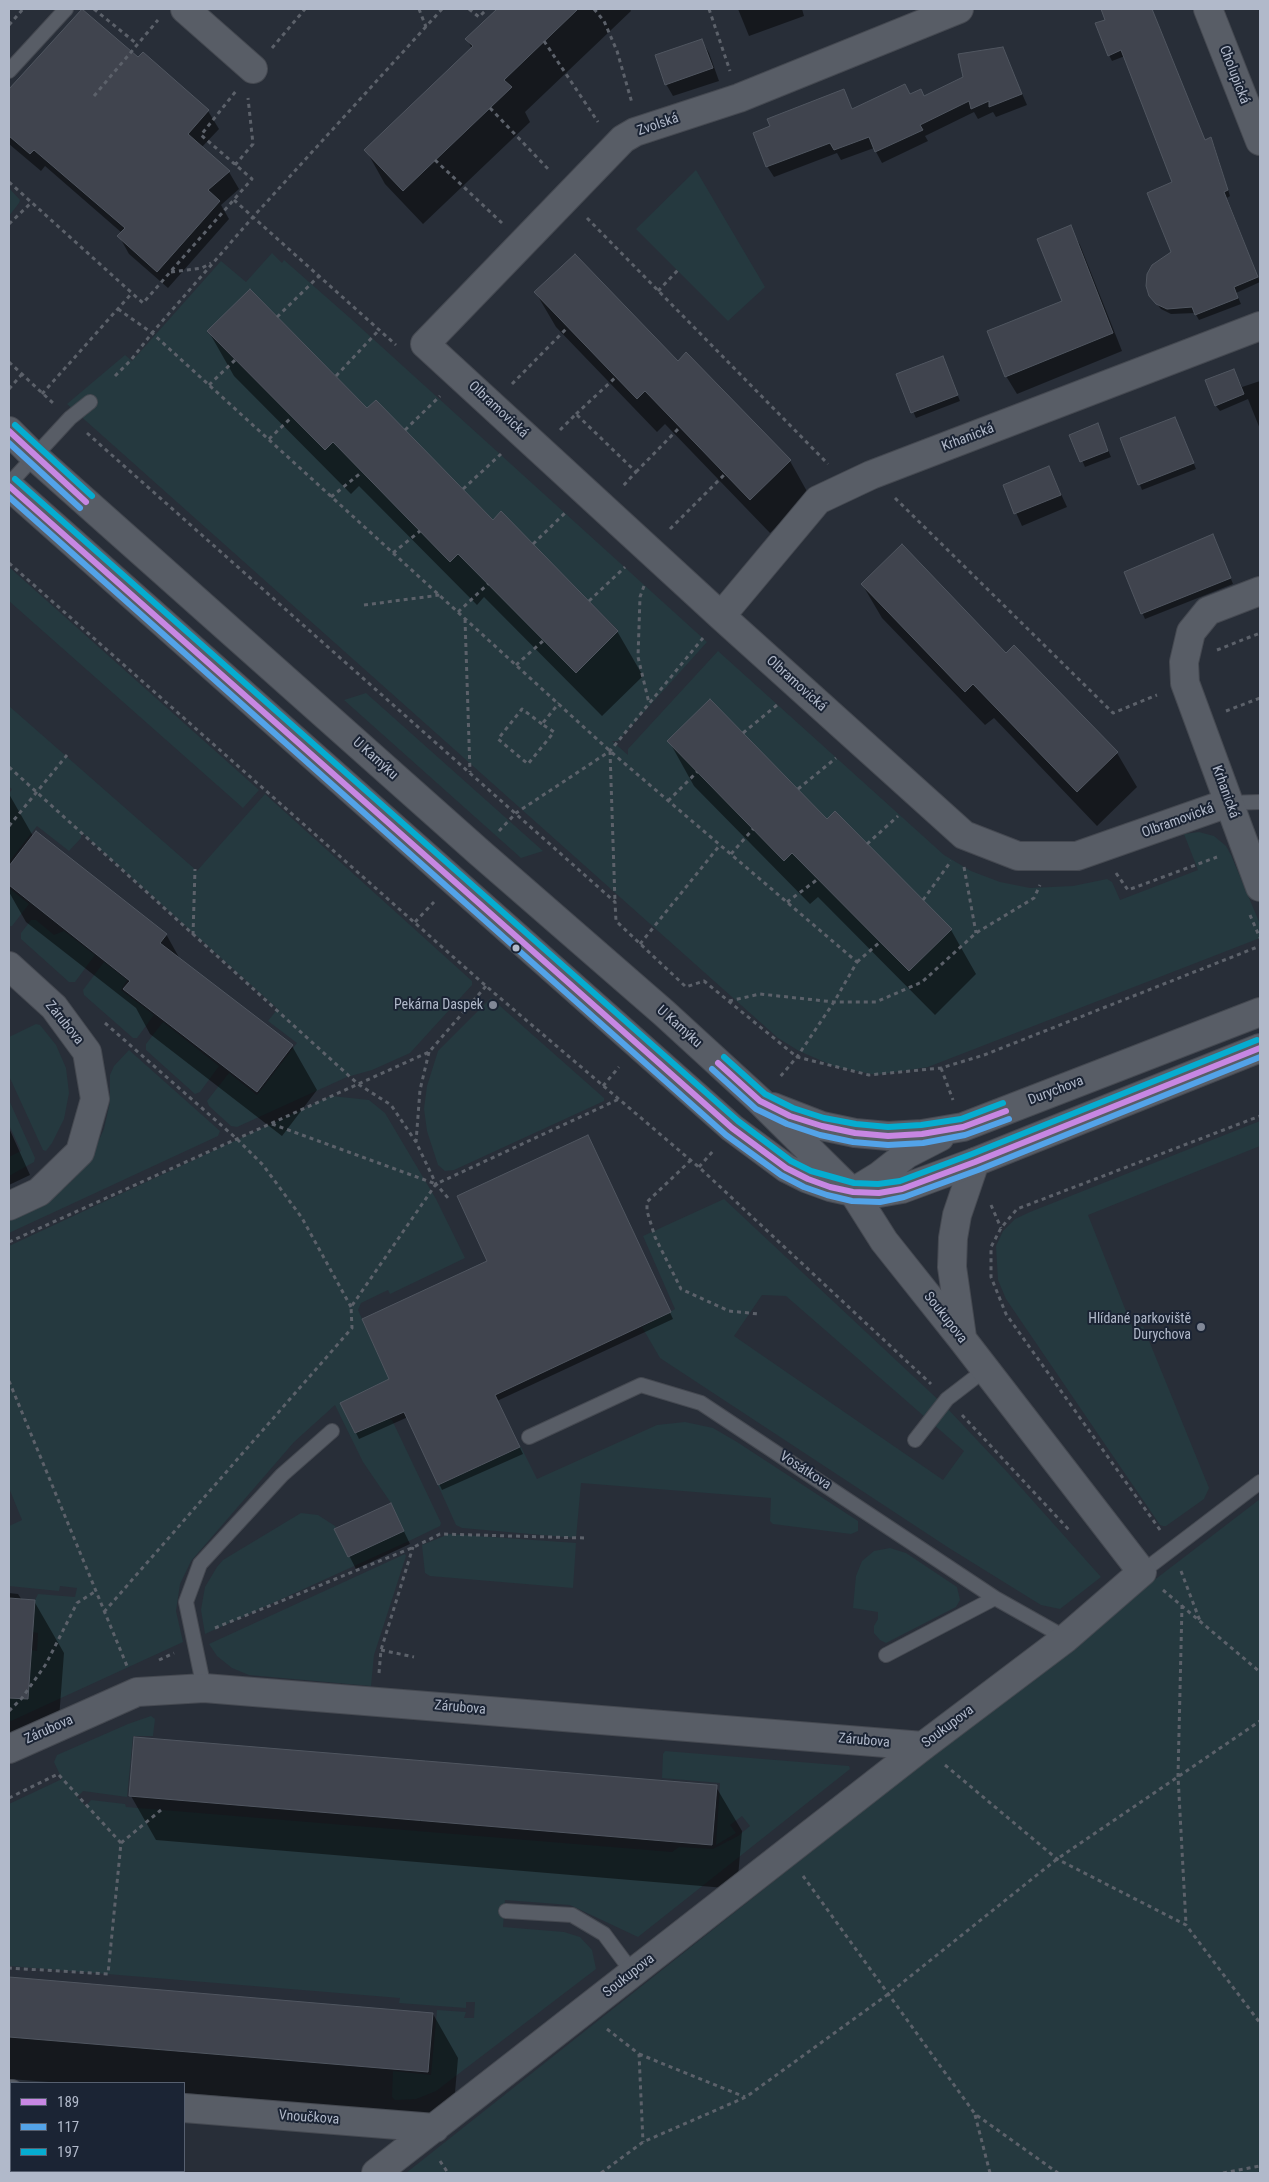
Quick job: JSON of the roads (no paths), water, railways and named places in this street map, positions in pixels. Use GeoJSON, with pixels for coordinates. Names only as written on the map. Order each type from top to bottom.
{"type":"FeatureCollection","features":[{"type":"Feature","properties":{"kind":"street","name":"Zvolská"},"geometry":{"type":"LineString","coordinates":[[425,344],[523,243],[561,187],[615,148],[622,139],[635,132],[739,98],[959,9]]}},
{"type":"Feature","properties":{"kind":"street","name":"Cholupická"},"geometry":{"type":"LineString","coordinates":[[1208,9],[1260,142]]}},
{"type":"Feature","properties":{"kind":"street"},"geometry":{"type":"LineString","coordinates":[[173,12],[249,74]]}},
{"type":"Feature","properties":{"kind":"street","name":"Krhanická"},"geometry":{"type":"LineString","coordinates":[[721,616],[818,500],[872,475],[1260,326]]}},
{"type":"Feature","properties":{"kind":"street","name":"Olbramovická"},"geometry":{"type":"LineString","coordinates":[[425,344],[721,616],[964,835],[1018,856],[1077,856],[1228,803]]}},
{"type":"Feature","properties":{"kind":"street","name":"U Kamýku"},"geometry":{"type":"LineString","coordinates":[[9,431],[34,456],[479,852],[664,1013],[760,1101],[853,1192]]}},
{"type":"Feature","properties":{"kind":"street"},"geometry":{"type":"LineString","coordinates":[[9,485],[732,1128],[786,1168],[830,1187],[853,1192],[879,1194],[902,1189],[975,1162],[1260,1048]]}},
{"type":"Feature","properties":{"kind":"street","name":"Krhanická"},"geometry":{"type":"LineString","coordinates":[[1260,591],[1208,611],[1191,632],[1185,672],[1199,722],[1260,887]]}},
{"type":"Feature","properties":{"kind":"street","name":"Zárubova"},"geometry":{"type":"LineString","coordinates":[[9,966],[54,1007],[87,1052],[95,1099],[80,1152],[39,1192],[9,1206]]}},
{"type":"Feature","properties":{"kind":"street","name":"Durychova"},"geometry":{"type":"LineString","coordinates":[[760,1101],[790,1116],[822,1126],[855,1133],[888,1136],[922,1134],[958,1116],[1260,1012]]}},
{"type":"Feature","properties":{"kind":"street"},"geometry":{"type":"LineString","coordinates":[[853,1192],[879,1176],[958,1116]]}},
{"type":"Feature","properties":{"kind":"street"},"geometry":{"type":"LineString","coordinates":[[962,1339],[952,1267],[953,1238],[957,1216],[975,1162]]}},
{"type":"Feature","properties":{"kind":"street","name":"Soukupova"},"geometry":{"type":"LineString","coordinates":[[376,2173],[923,1746],[1066,1638],[1142,1572],[986,1369],[884,1241],[853,1192]]}},
{"type":"Feature","properties":{"kind":"street","name":"Zárubova"},"geometry":{"type":"LineString","coordinates":[[9,1749],[137,1692],[204,1688],[923,1746]]}},
{"type":"Feature","properties":{"kind":"street","name":"Vnoučkova"},"geometry":{"type":"LineString","coordinates":[[185,2108],[435,2128]]}},
{"type":"Feature","properties":{"kind":"lane"},"geometry":{"type":"LineString","coordinates":[[9,71],[66,9]]}},
{"type":"Feature","properties":{"kind":"lane"},"geometry":{"type":"LineString","coordinates":[[9,485],[70,418],[90,402]]}},
{"type":"Feature","properties":{"kind":"lane"},"geometry":{"type":"LineString","coordinates":[[1228,803],[1260,802]]}},
{"type":"Feature","properties":{"kind":"lane"},"geometry":{"type":"LineString","coordinates":[[915,1440],[947,1399],[986,1369]]}},
{"type":"Feature","properties":{"kind":"lane","name":"Vosátkova"},"geometry":{"type":"LineString","coordinates":[[529,1437],[641,1385],[701,1403],[995,1598],[1066,1638]]}},
{"type":"Feature","properties":{"kind":"lane"},"geometry":{"type":"LineString","coordinates":[[204,1688],[186,1602],[200,1564],[282,1475],[332,1431]]}},
{"type":"Feature","properties":{"kind":"lane"},"geometry":{"type":"LineString","coordinates":[[1142,1572],[1260,1482]]}},
{"type":"Feature","properties":{"kind":"lane"},"geometry":{"type":"LineString","coordinates":[[886,1655],[995,1598]]}},
{"type":"Feature","properties":{"kind":"lane"},"geometry":{"type":"LineString","coordinates":[[506,1911],[572,1915],[604,1934],[633,1973]]}},
{"type":"Feature","properties":{"kind":"place","name":"Pekárna Daspek"},"geometry":{"type":"Point","coordinates":[493,1005]}},
{"type":"Feature","properties":{"kind":"place","name":"Hlídané parkoviště Durychova"},"geometry":{"type":"Point","coordinates":[1201,1327]}}]}
